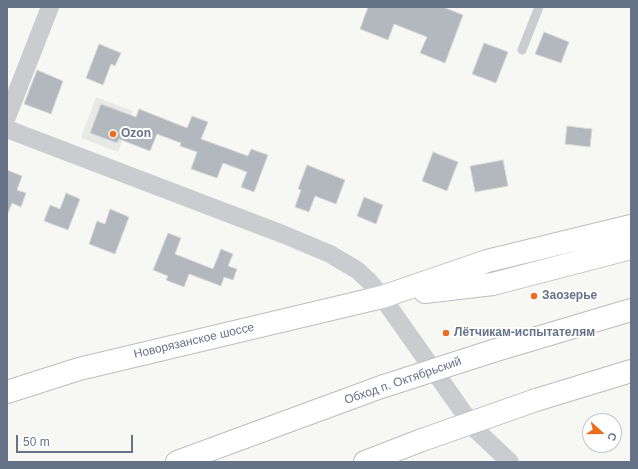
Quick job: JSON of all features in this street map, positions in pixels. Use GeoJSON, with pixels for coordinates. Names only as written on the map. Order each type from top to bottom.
{"type":"FeatureCollection","features":[{"type":"Feature","properties":{"kind":"main road"},"geometry":{"type":"LineString","coordinates":[[382,297],[487,261],[631,226]]}},
{"type":"Feature","properties":{"kind":"main road"},"geometry":{"type":"LineString","coordinates":[[382,297],[493,284],[631,248]]}},
{"type":"Feature","properties":{"kind":"main road","name":"Новорязанское шоссе"},"geometry":{"type":"LineString","coordinates":[[7,392],[79,368],[382,297]]}},
{"type":"Feature","properties":{"kind":"main road","name":"Обход п. Октябрьский"},"geometry":{"type":"LineString","coordinates":[[177,462],[381,387],[493,351],[631,310]]}},
{"type":"Feature","properties":{"kind":"main road"},"geometry":{"type":"LineString","coordinates":[[365,462],[422,440],[536,400],[631,370]]}},
{"type":"Feature","properties":{"kind":"street"},"geometry":{"type":"LineString","coordinates":[[7,117],[50,7]]}},
{"type":"Feature","properties":{"kind":"street"},"geometry":{"type":"LineString","coordinates":[[7,129],[285,235],[330,254],[357,270],[370,282],[382,297],[475,429],[510,462]]}},
{"type":"Feature","properties":{"kind":"lane"},"geometry":{"type":"LineString","coordinates":[[522,50],[539,7]]}},
{"type":"Feature","properties":{"kind":"shaded area"},"geometry":{"type":"Polygon","coordinates":[[[96,97],[133,111],[118,152],[81,138],[96,97]]]}},
{"type":"Feature","properties":{"kind":"building"},"geometry":{"type":"Polygon","coordinates":[[[368,7],[443,7],[463,15],[445,63],[420,53],[427,37],[394,24],[388,40],[360,29],[368,7]]]}},
{"type":"Feature","properties":{"kind":"building"},"geometry":{"type":"Polygon","coordinates":[[[544,32],[569,42],[561,63],[535,54],[544,32]]]}},
{"type":"Feature","properties":{"kind":"building"},"geometry":{"type":"Polygon","coordinates":[[[484,43],[508,52],[496,83],[472,74],[484,43]]]}},
{"type":"Feature","properties":{"kind":"building"},"geometry":{"type":"Polygon","coordinates":[[[99,44],[121,53],[115,66],[111,64],[103,85],[86,78],[99,44]]]}},
{"type":"Feature","properties":{"kind":"building"},"geometry":{"type":"Polygon","coordinates":[[[37,70],[63,81],[51,114],[24,104],[37,70]]]}},
{"type":"Feature","properties":{"kind":"building"},"geometry":{"type":"Polygon","coordinates":[[[101,104],[136,117],[139,109],[187,128],[192,116],[208,122],[201,139],[248,156],[251,149],[268,155],[254,192],[241,187],[247,172],[223,163],[217,178],[191,169],[197,152],[180,146],[181,143],[157,134],[150,151],[119,139],[117,143],[90,133],[101,104]]]}},
{"type":"Feature","properties":{"kind":"building"},"geometry":{"type":"Polygon","coordinates":[[[567,126],[592,129],[590,147],[565,144],[567,126]]]}},
{"type":"Feature","properties":{"kind":"building"},"geometry":{"type":"Polygon","coordinates":[[[433,152],[458,162],[447,191],[422,181],[433,152]]]}},
{"type":"Feature","properties":{"kind":"building"},"geometry":{"type":"Polygon","coordinates":[[[503,160],[508,186],[475,192],[470,166],[503,160]]]}},
{"type":"Feature","properties":{"kind":"building"},"geometry":{"type":"Polygon","coordinates":[[[307,165],[345,180],[336,204],[315,196],[309,212],[295,207],[301,190],[298,189],[307,165]]]}},
{"type":"Feature","properties":{"kind":"building"},"geometry":{"type":"Polygon","coordinates":[[[7,170],[22,176],[17,190],[26,193],[21,207],[12,203],[8,213],[7,213],[7,170]]]}},
{"type":"Feature","properties":{"kind":"building"},"geometry":{"type":"Polygon","coordinates":[[[66,193],[80,199],[68,230],[44,221],[50,205],[60,209],[66,193]]]}},
{"type":"Feature","properties":{"kind":"building"},"geometry":{"type":"Polygon","coordinates":[[[364,197],[383,205],[376,224],[357,216],[364,197]]]}},
{"type":"Feature","properties":{"kind":"building"},"geometry":{"type":"Polygon","coordinates":[[[110,209],[129,217],[115,254],[89,244],[97,221],[105,224],[110,209]]]}},
{"type":"Feature","properties":{"kind":"building"},"geometry":{"type":"Polygon","coordinates":[[[168,233],[181,238],[175,254],[213,269],[221,249],[233,254],[228,266],[237,269],[233,280],[224,277],[221,286],[189,274],[184,287],[166,280],[168,276],[153,270],[168,233]]]}},
{"type":"Feature","properties":{"kind":"place","name":"Ozon"},"geometry":{"type":"Point","coordinates":[113,134]}},
{"type":"Feature","properties":{"kind":"place","name":"Заозерье"},"geometry":{"type":"Point","coordinates":[534,296]}},
{"type":"Feature","properties":{"kind":"place","name":"Лётчикам-испытателям"},"geometry":{"type":"Point","coordinates":[446,333]}}]}
